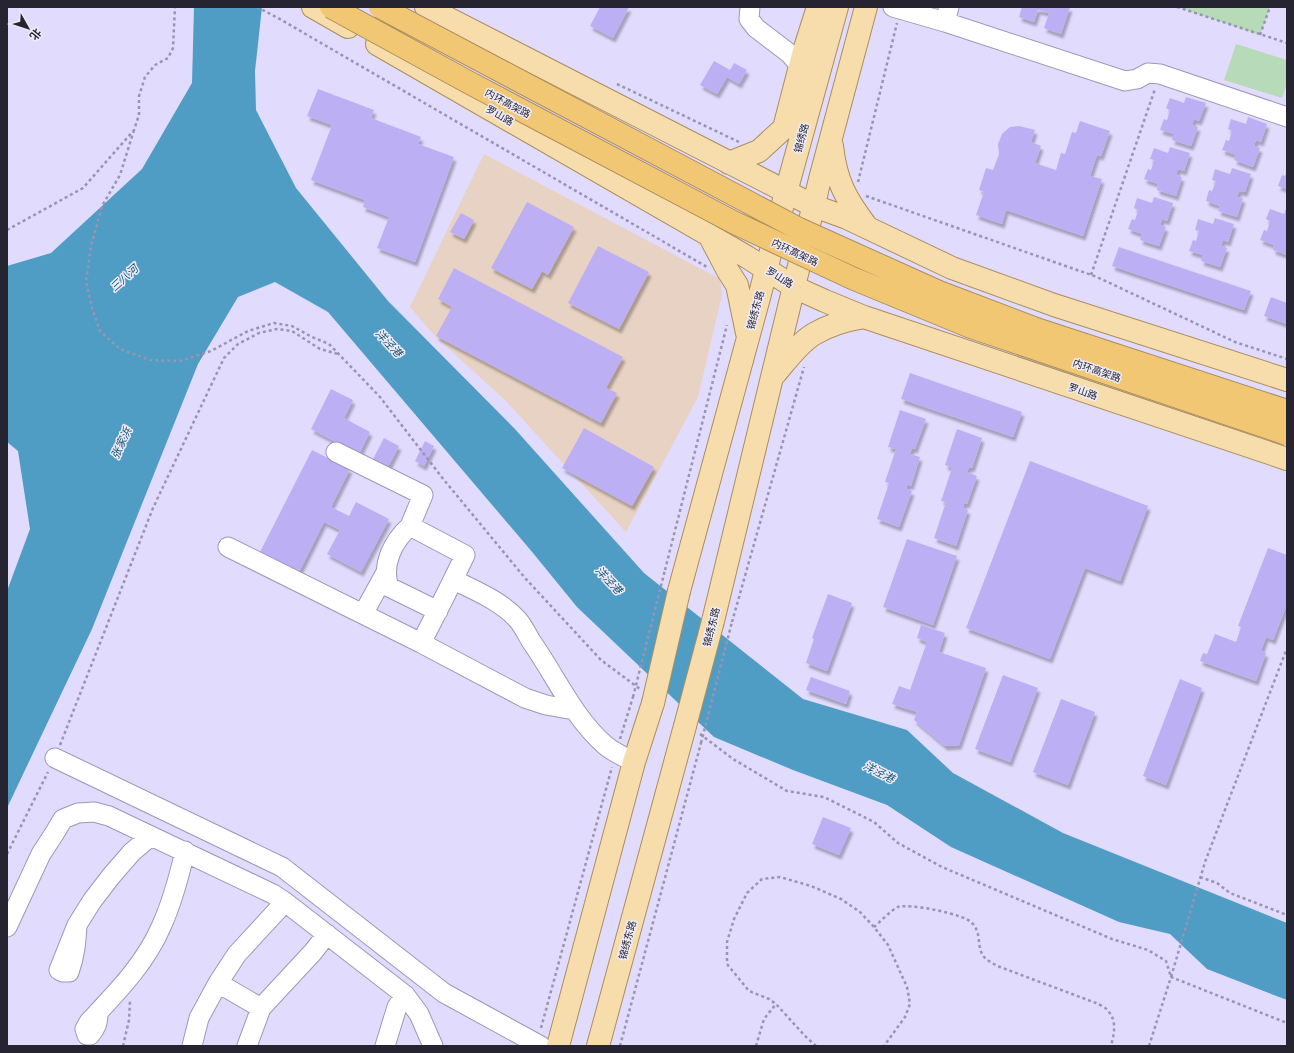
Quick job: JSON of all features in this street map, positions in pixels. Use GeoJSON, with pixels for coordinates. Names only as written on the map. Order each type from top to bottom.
{"type":"FeatureCollection","features":[{"type":"Feature","properties":{"kind":"highway","name":"内环高架路"},"geometry":{"type":"LineString","coordinates":[[331,7],[468,82],[733,222],[852,278],[972,327],[1287,434]]}},
{"type":"Feature","properties":{"kind":"highway","name":"内环高架路"},"geometry":{"type":"LineString","coordinates":[[380,7],[799,229],[939,292],[1039,330],[1287,411]]}},
{"type":"Feature","properties":{"kind":"main road","name":"罗山路"},"geometry":{"type":"LineString","coordinates":[[313,7],[709,235],[794,286],[825,302],[864,317],[1287,459]]}},
{"type":"Feature","properties":{"kind":"main road"},"geometry":{"type":"LineString","coordinates":[[426,7],[814,206],[848,218],[952,268],[1054,305],[1287,380]]}},
{"type":"Feature","properties":{"kind":"main road"},"geometry":{"type":"LineString","coordinates":[[728,163],[759,151],[784,128],[800,66],[818,7]]}},
{"type":"Feature","properties":{"kind":"main road","name":"锦绣路"},"geometry":{"type":"LineString","coordinates":[[765,269],[837,7]]}},
{"type":"Feature","properties":{"kind":"main road"},"geometry":{"type":"LineString","coordinates":[[814,206],[866,7]]}},
{"type":"Feature","properties":{"kind":"main road"},"geometry":{"type":"LineString","coordinates":[[831,138],[834,165],[841,187],[851,206],[868,228]]}},
{"type":"Feature","properties":{"kind":"main road","name":"锦绣东路"},"geometry":{"type":"LineString","coordinates":[[598,1046],[690,728],[723,622],[772,378],[814,206]]}},
{"type":"Feature","properties":{"kind":"main road"},"geometry":{"type":"LineString","coordinates":[[709,235],[728,272],[737,285],[748,336]]}},
{"type":"Feature","properties":{"kind":"main road","name":"锦绣东路"},"geometry":{"type":"LineString","coordinates":[[558,1046],[625,757],[679,591],[765,269]]}},
{"type":"Feature","properties":{"kind":"main road"},"geometry":{"type":"LineString","coordinates":[[772,378],[797,349],[814,334],[845,321],[864,317]]}},
{"type":"Feature","properties":{"kind":"street"},"geometry":{"type":"LineString","coordinates":[[750,7],[750,19],[756,28],[790,54],[800,66]]}},
{"type":"Feature","properties":{"kind":"street"},"geometry":{"type":"LineString","coordinates":[[893,7],[947,14],[1125,81],[1137,79],[1148,72],[1160,74],[1287,117]]}},
{"type":"Feature","properties":{"kind":"street"},"geometry":{"type":"LineString","coordinates":[[336,452],[423,495],[410,526],[398,538],[386,565],[384,582],[362,614]]}},
{"type":"Feature","properties":{"kind":"street"},"geometry":{"type":"LineString","coordinates":[[410,526],[465,555],[454,580],[421,643]]}},
{"type":"Feature","properties":{"kind":"street"},"geometry":{"type":"LineString","coordinates":[[228,547],[421,643],[525,698],[546,705],[574,710]]}},
{"type":"Feature","properties":{"kind":"street"},"geometry":{"type":"LineString","coordinates":[[454,580],[492,599],[518,620],[547,664],[574,710],[605,746],[625,757]]}},
{"type":"Feature","properties":{"kind":"street"},"geometry":{"type":"LineString","coordinates":[[384,582],[438,611]]}},
{"type":"Feature","properties":{"kind":"street"},"geometry":{"type":"LineString","coordinates":[[55,758],[282,867],[444,993],[538,1045]]}},
{"type":"Feature","properties":{"kind":"street"},"geometry":{"type":"LineString","coordinates":[[7,927],[41,854],[64,819],[78,813],[94,812],[109,816],[185,851],[273,894],[285,902],[405,995],[419,1014],[433,1046]]}},
{"type":"Feature","properties":{"kind":"street"},"geometry":{"type":"LineString","coordinates":[[77,925],[92,901],[112,874],[132,852],[151,836]]}},
{"type":"Feature","properties":{"kind":"street"},"geometry":{"type":"LineString","coordinates":[[98,1013],[98,1024],[90,1035],[87,1034],[85,1029],[89,1022],[123,985],[149,950],[162,927],[185,851]]}},
{"type":"Feature","properties":{"kind":"street"},"geometry":{"type":"LineString","coordinates":[[192,1046],[199,1018],[218,983],[237,954],[285,902]]}},
{"type":"Feature","properties":{"kind":"street"},"geometry":{"type":"LineString","coordinates":[[247,1046],[261,1008],[327,934]]}},
{"type":"Feature","properties":{"kind":"street"},"geometry":{"type":"LineString","coordinates":[[218,983],[261,1008]]}},
{"type":"Feature","properties":{"kind":"street"},"geometry":{"type":"LineString","coordinates":[[386,1046],[397,1007],[405,995]]}},
{"type":"Feature","properties":{"kind":"path"},"geometry":{"type":"LineString","coordinates":[[175,7],[173,48],[168,58],[155,65],[144,77],[139,96],[139,115],[120,175],[102,206],[92,246],[86,281],[92,308],[100,331],[120,348],[150,360],[180,361],[211,351],[248,331],[274,323],[292,326],[312,338],[329,344],[380,397],[444,480],[525,578],[601,660],[644,698]]}},
{"type":"Feature","properties":{"kind":"path"},"geometry":{"type":"LineString","coordinates":[[257,7],[710,269]]}},
{"type":"Feature","properties":{"kind":"path"},"geometry":{"type":"LineString","coordinates":[[1177,7],[1287,43]]}},
{"type":"Feature","properties":{"kind":"path"},"geometry":{"type":"LineString","coordinates":[[1260,34],[1270,7]]}},
{"type":"Feature","properties":{"kind":"path"},"geometry":{"type":"LineString","coordinates":[[1090,275],[1160,74]]}},
{"type":"Feature","properties":{"kind":"path"},"geometry":{"type":"LineString","coordinates":[[7,230],[83,188],[134,130]]}},
{"type":"Feature","properties":{"kind":"path"},"geometry":{"type":"LineString","coordinates":[[841,187],[1090,275],[1235,342],[1287,359]]}},
{"type":"Feature","properties":{"kind":"path"},"geometry":{"type":"LineString","coordinates":[[538,1045],[644,698],[665,570],[728,324]]}},
{"type":"Feature","properties":{"kind":"path"},"geometry":{"type":"LineString","coordinates":[[7,854],[55,758],[153,508],[224,358],[238,344],[259,333],[277,329],[292,331],[320,349],[338,354]]}},
{"type":"Feature","properties":{"kind":"path"},"geometry":{"type":"LineString","coordinates":[[620,1046],[701,743],[723,622]]}},
{"type":"Feature","properties":{"kind":"path"},"geometry":{"type":"LineString","coordinates":[[1149,1046],[1205,862],[1287,648]]}},
{"type":"Feature","properties":{"kind":"path"},"geometry":{"type":"LineString","coordinates":[[690,728],[733,759],[787,791],[824,797],[868,818],[898,842],[942,867],[1112,939],[1148,950],[1166,961],[1171,977]]}},
{"type":"Feature","properties":{"kind":"path"},"geometry":{"type":"LineString","coordinates":[[816,1046],[776,1004],[748,991],[727,964],[727,942],[734,918],[747,893],[762,879],[780,877],[811,886],[841,899],[860,912],[888,945],[907,987],[910,1004],[906,1017],[884,1046]]}},
{"type":"Feature","properties":{"kind":"path"},"geometry":{"type":"LineString","coordinates":[[1200,878],[1217,883],[1230,894],[1287,915]]}},
{"type":"Feature","properties":{"kind":"path"},"geometry":{"type":"LineString","coordinates":[[874,927],[897,907],[909,905],[959,915],[971,921],[978,931],[980,948],[986,959],[1000,967],[1096,1003],[1109,1011],[1114,1022],[1114,1033],[1111,1046]]}},
{"type":"Feature","properties":{"kind":"path"},"geometry":{"type":"LineString","coordinates":[[1171,977],[1287,1023]]}},
{"type":"Feature","properties":{"kind":"path"},"geometry":{"type":"LineString","coordinates":[[123,985],[128,991],[131,1005],[124,1046]]}},
{"type":"Feature","properties":{"kind":"path"},"geometry":{"type":"LineString","coordinates":[[756,1046],[764,1019],[776,1004]]}},
{"type":"Feature","properties":{"kind":"shaded area"},"geometry":{"type":"Polygon","coordinates":[[[484,154],[720,279],[722,295],[698,397],[626,532],[506,401],[435,336],[410,307],[484,154]]]}},
{"type":"Feature","properties":{"kind":"green space"},"geometry":{"type":"Polygon","coordinates":[[[1181,7],[1270,7],[1260,35],[1181,7]]]}},
{"type":"Feature","properties":{"kind":"green space"},"geometry":{"type":"Polygon","coordinates":[[[1236,44],[1287,60],[1287,83],[1282,98],[1224,80],[1236,44]]]}},
{"type":"Feature","properties":{"kind":"water"},"geometry":{"type":"Polygon","coordinates":[[[194,7],[262,7],[255,71],[256,110],[296,188],[388,301],[514,428],[644,573],[803,699],[907,730],[953,773],[1063,833],[1287,923],[1287,1000],[1207,969],[1170,934],[1119,922],[951,847],[887,805],[793,770],[714,737],[577,607],[533,553],[328,312],[275,282],[238,297],[198,364],[92,629],[7,808],[7,591],[30,529],[18,451],[7,442],[7,266],[51,253],[142,169],[192,83],[194,7]]]}},
{"type":"Feature","properties":{"kind":"building"},"geometry":{"type":"Polygon","coordinates":[[[600,7],[629,7],[613,38],[590,26],[600,7]]]}},
{"type":"Feature","properties":{"kind":"building"},"geometry":{"type":"Polygon","coordinates":[[[1022,7],[1070,7],[1061,34],[1044,28],[1049,13],[1038,10],[1034,22],[1019,17],[1022,7]]]}},
{"type":"Feature","properties":{"kind":"building"},"geometry":{"type":"Polygon","coordinates":[[[714,61],[730,70],[734,63],[747,70],[739,84],[727,77],[717,94],[700,85],[714,61]]]}},
{"type":"Feature","properties":{"kind":"building"},"geometry":{"type":"Polygon","coordinates":[[[318,89],[374,110],[371,118],[421,137],[418,144],[454,157],[415,262],[377,248],[389,217],[363,207],[365,200],[311,180],[332,125],[307,116],[318,89]]]}},
{"type":"Feature","properties":{"kind":"building"},"geometry":{"type":"Polygon","coordinates":[[[1186,97],[1206,103],[1199,121],[1194,119],[1192,125],[1198,127],[1191,146],[1172,140],[1174,134],[1160,130],[1164,119],[1167,120],[1170,110],[1166,108],[1170,98],[1184,103],[1186,97]]]}},
{"type":"Feature","properties":{"kind":"building"},"geometry":{"type":"Polygon","coordinates":[[[1248,117],[1267,124],[1261,142],[1256,140],[1254,146],[1260,148],[1253,167],[1234,160],[1236,155],[1222,150],[1226,140],[1229,141],[1232,131],[1228,129],[1231,119],[1246,124],[1248,117]]]}},
{"type":"Feature","properties":{"kind":"building"},"geometry":{"type":"Polygon","coordinates":[[[1080,121],[1110,131],[1101,156],[1097,155],[1090,176],[1102,179],[1083,236],[1006,210],[1002,224],[976,215],[984,192],[979,190],[986,168],[993,170],[999,154],[998,144],[1002,134],[1010,127],[1019,126],[1035,130],[1031,142],[1041,146],[1035,163],[1056,170],[1061,153],[1065,154],[1072,132],[1076,133],[1080,121]]]}},
{"type":"Feature","properties":{"kind":"building"},"geometry":{"type":"Polygon","coordinates":[[[1170,147],[1190,153],[1184,171],[1178,169],[1176,175],[1182,177],[1176,196],[1157,190],[1158,184],[1144,179],[1148,169],[1151,170],[1154,160],[1150,159],[1154,148],[1168,153],[1170,147]]]}},
{"type":"Feature","properties":{"kind":"building"},"geometry":{"type":"Polygon","coordinates":[[[1232,168],[1251,174],[1245,192],[1239,191],[1237,197],[1243,198],[1237,217],[1218,211],[1220,206],[1206,201],[1209,190],[1212,191],[1216,181],[1212,180],[1215,169],[1230,174],[1232,168]]]}},
{"type":"Feature","properties":{"kind":"building"},"geometry":{"type":"Polygon","coordinates":[[[1287,171],[1287,189],[1278,186],[1282,175],[1285,176],[1287,171]]]}},
{"type":"Feature","properties":{"kind":"building"},"geometry":{"type":"Polygon","coordinates":[[[1154,197],[1173,203],[1167,221],[1162,219],[1160,225],[1166,227],[1159,246],[1140,240],[1142,234],[1128,229],[1132,219],[1135,220],[1138,210],[1134,208],[1137,198],[1152,203],[1154,197]]]}},
{"type":"Feature","properties":{"kind":"building"},"geometry":{"type":"Polygon","coordinates":[[[527,202],[574,227],[548,275],[542,271],[532,289],[491,268],[527,202]]]}},
{"type":"Feature","properties":{"kind":"building"},"geometry":{"type":"Polygon","coordinates":[[[1287,206],[1287,255],[1273,250],[1274,245],[1260,240],[1264,230],[1267,231],[1270,221],[1266,219],[1270,209],[1284,214],[1287,206]]]}},
{"type":"Feature","properties":{"kind":"building"},"geometry":{"type":"Polygon","coordinates":[[[461,213],[474,220],[464,239],[450,232],[461,213]]]}},
{"type":"Feature","properties":{"kind":"building"},"geometry":{"type":"Polygon","coordinates":[[[1215,218],[1234,224],[1228,242],[1223,240],[1221,246],[1227,248],[1220,267],[1201,261],[1203,255],[1189,251],[1193,240],[1196,241],[1199,231],[1195,230],[1198,219],[1213,224],[1215,218]]]}},
{"type":"Feature","properties":{"kind":"building"},"geometry":{"type":"Polygon","coordinates":[[[598,246],[649,272],[619,329],[568,303],[598,246]]]}},
{"type":"Feature","properties":{"kind":"building"},"geometry":{"type":"Polygon","coordinates":[[[1119,247],[1251,291],[1244,310],[1112,266],[1119,247]]]}},
{"type":"Feature","properties":{"kind":"building"},"geometry":{"type":"Polygon","coordinates":[[[454,268],[623,357],[606,388],[617,393],[601,423],[436,336],[452,307],[438,299],[454,268]]]}},
{"type":"Feature","properties":{"kind":"building"},"geometry":{"type":"Polygon","coordinates":[[[1271,297],[1287,303],[1287,324],[1264,316],[1271,297]]]}},
{"type":"Feature","properties":{"kind":"building"},"geometry":{"type":"Polygon","coordinates":[[[910,373],[1022,412],[1013,437],[901,399],[910,373]]]}},
{"type":"Feature","properties":{"kind":"building"},"geometry":{"type":"Polygon","coordinates":[[[331,389],[353,400],[344,418],[370,432],[359,454],[311,429],[331,389]]]}},
{"type":"Feature","properties":{"kind":"building"},"geometry":{"type":"Polygon","coordinates":[[[900,410],[926,419],[915,449],[912,448],[910,454],[920,457],[911,486],[908,484],[906,489],[912,491],[899,527],[877,519],[889,483],[885,482],[896,449],[888,447],[900,410]]]}},
{"type":"Feature","properties":{"kind":"building"},"geometry":{"type":"Polygon","coordinates":[[[584,428],[654,467],[632,506],[562,468],[584,428]]]}},
{"type":"Feature","properties":{"kind":"building"},"geometry":{"type":"Polygon","coordinates":[[[957,429],[982,438],[972,468],[969,467],[967,472],[977,476],[967,504],[964,503],[963,508],[968,510],[956,546],[934,538],[946,502],[941,501],[952,468],[945,465],[957,429]]]}},
{"type":"Feature","properties":{"kind":"building"},"geometry":{"type":"Polygon","coordinates":[[[384,438],[399,446],[388,467],[373,459],[384,438]]]}},
{"type":"Feature","properties":{"kind":"building"},"geometry":{"type":"Polygon","coordinates":[[[425,441],[434,446],[424,466],[415,461],[425,441]]]}},
{"type":"Feature","properties":{"kind":"building"},"geometry":{"type":"Polygon","coordinates":[[[312,450],[350,469],[331,507],[349,516],[356,502],[389,519],[361,572],[327,554],[340,530],[324,522],[299,572],[260,552],[312,450]]]}},
{"type":"Feature","properties":{"kind":"building"},"geometry":{"type":"Polygon","coordinates":[[[1030,461],[1148,506],[1120,581],[1085,568],[1050,659],[966,628],[1030,461]]]}},
{"type":"Feature","properties":{"kind":"building"},"geometry":{"type":"Polygon","coordinates":[[[907,539],[957,556],[933,625],[883,607],[907,539]]]}},
{"type":"Feature","properties":{"kind":"building"},"geometry":{"type":"Polygon","coordinates":[[[1268,548],[1287,555],[1287,604],[1273,640],[1266,637],[1261,651],[1266,653],[1256,681],[1200,661],[1203,653],[1207,654],[1215,634],[1236,642],[1241,627],[1238,626],[1268,548]]]}},
{"type":"Feature","properties":{"kind":"building"},"geometry":{"type":"Polygon","coordinates":[[[828,594],[852,603],[827,671],[806,663],[814,639],[812,638],[828,594]]]}},
{"type":"Feature","properties":{"kind":"building"},"geometry":{"type":"Polygon","coordinates":[[[921,625],[945,633],[939,652],[986,668],[959,745],[945,746],[914,720],[917,712],[892,704],[899,686],[910,690],[927,642],[917,638],[921,625]]]}},
{"type":"Feature","properties":{"kind":"building"},"geometry":{"type":"Polygon","coordinates":[[[1003,675],[1038,688],[1010,762],[975,749],[1003,675]]]}},
{"type":"Feature","properties":{"kind":"building"},"geometry":{"type":"Polygon","coordinates":[[[811,677],[850,691],[846,704],[806,690],[811,677]]]}},
{"type":"Feature","properties":{"kind":"building"},"geometry":{"type":"Polygon","coordinates":[[[1180,679],[1202,688],[1166,785],[1143,776],[1180,679]]]}},
{"type":"Feature","properties":{"kind":"building"},"geometry":{"type":"Polygon","coordinates":[[[1061,699],[1095,712],[1068,785],[1033,772],[1061,699]]]}},
{"type":"Feature","properties":{"kind":"building"},"geometry":{"type":"Polygon","coordinates":[[[823,817],[851,828],[839,855],[812,844],[823,817]]]}},
{"type":"Feature","properties":{"kind":"water label","name":"三八河"},"geometry":{"type":"Point","coordinates":[124,278]}},
{"type":"Feature","properties":{"kind":"water label","name":"洋泾港"},"geometry":{"type":"Point","coordinates":[389,343]}},
{"type":"Feature","properties":{"kind":"water label","name":"张家浜"},"geometry":{"type":"Point","coordinates":[121,443]}},
{"type":"Feature","properties":{"kind":"water label","name":"洋泾港"},"geometry":{"type":"Point","coordinates":[609,580]}},
{"type":"Feature","properties":{"kind":"water label","name":"洋泾港"},"geometry":{"type":"Point","coordinates":[879,772]}}]}
